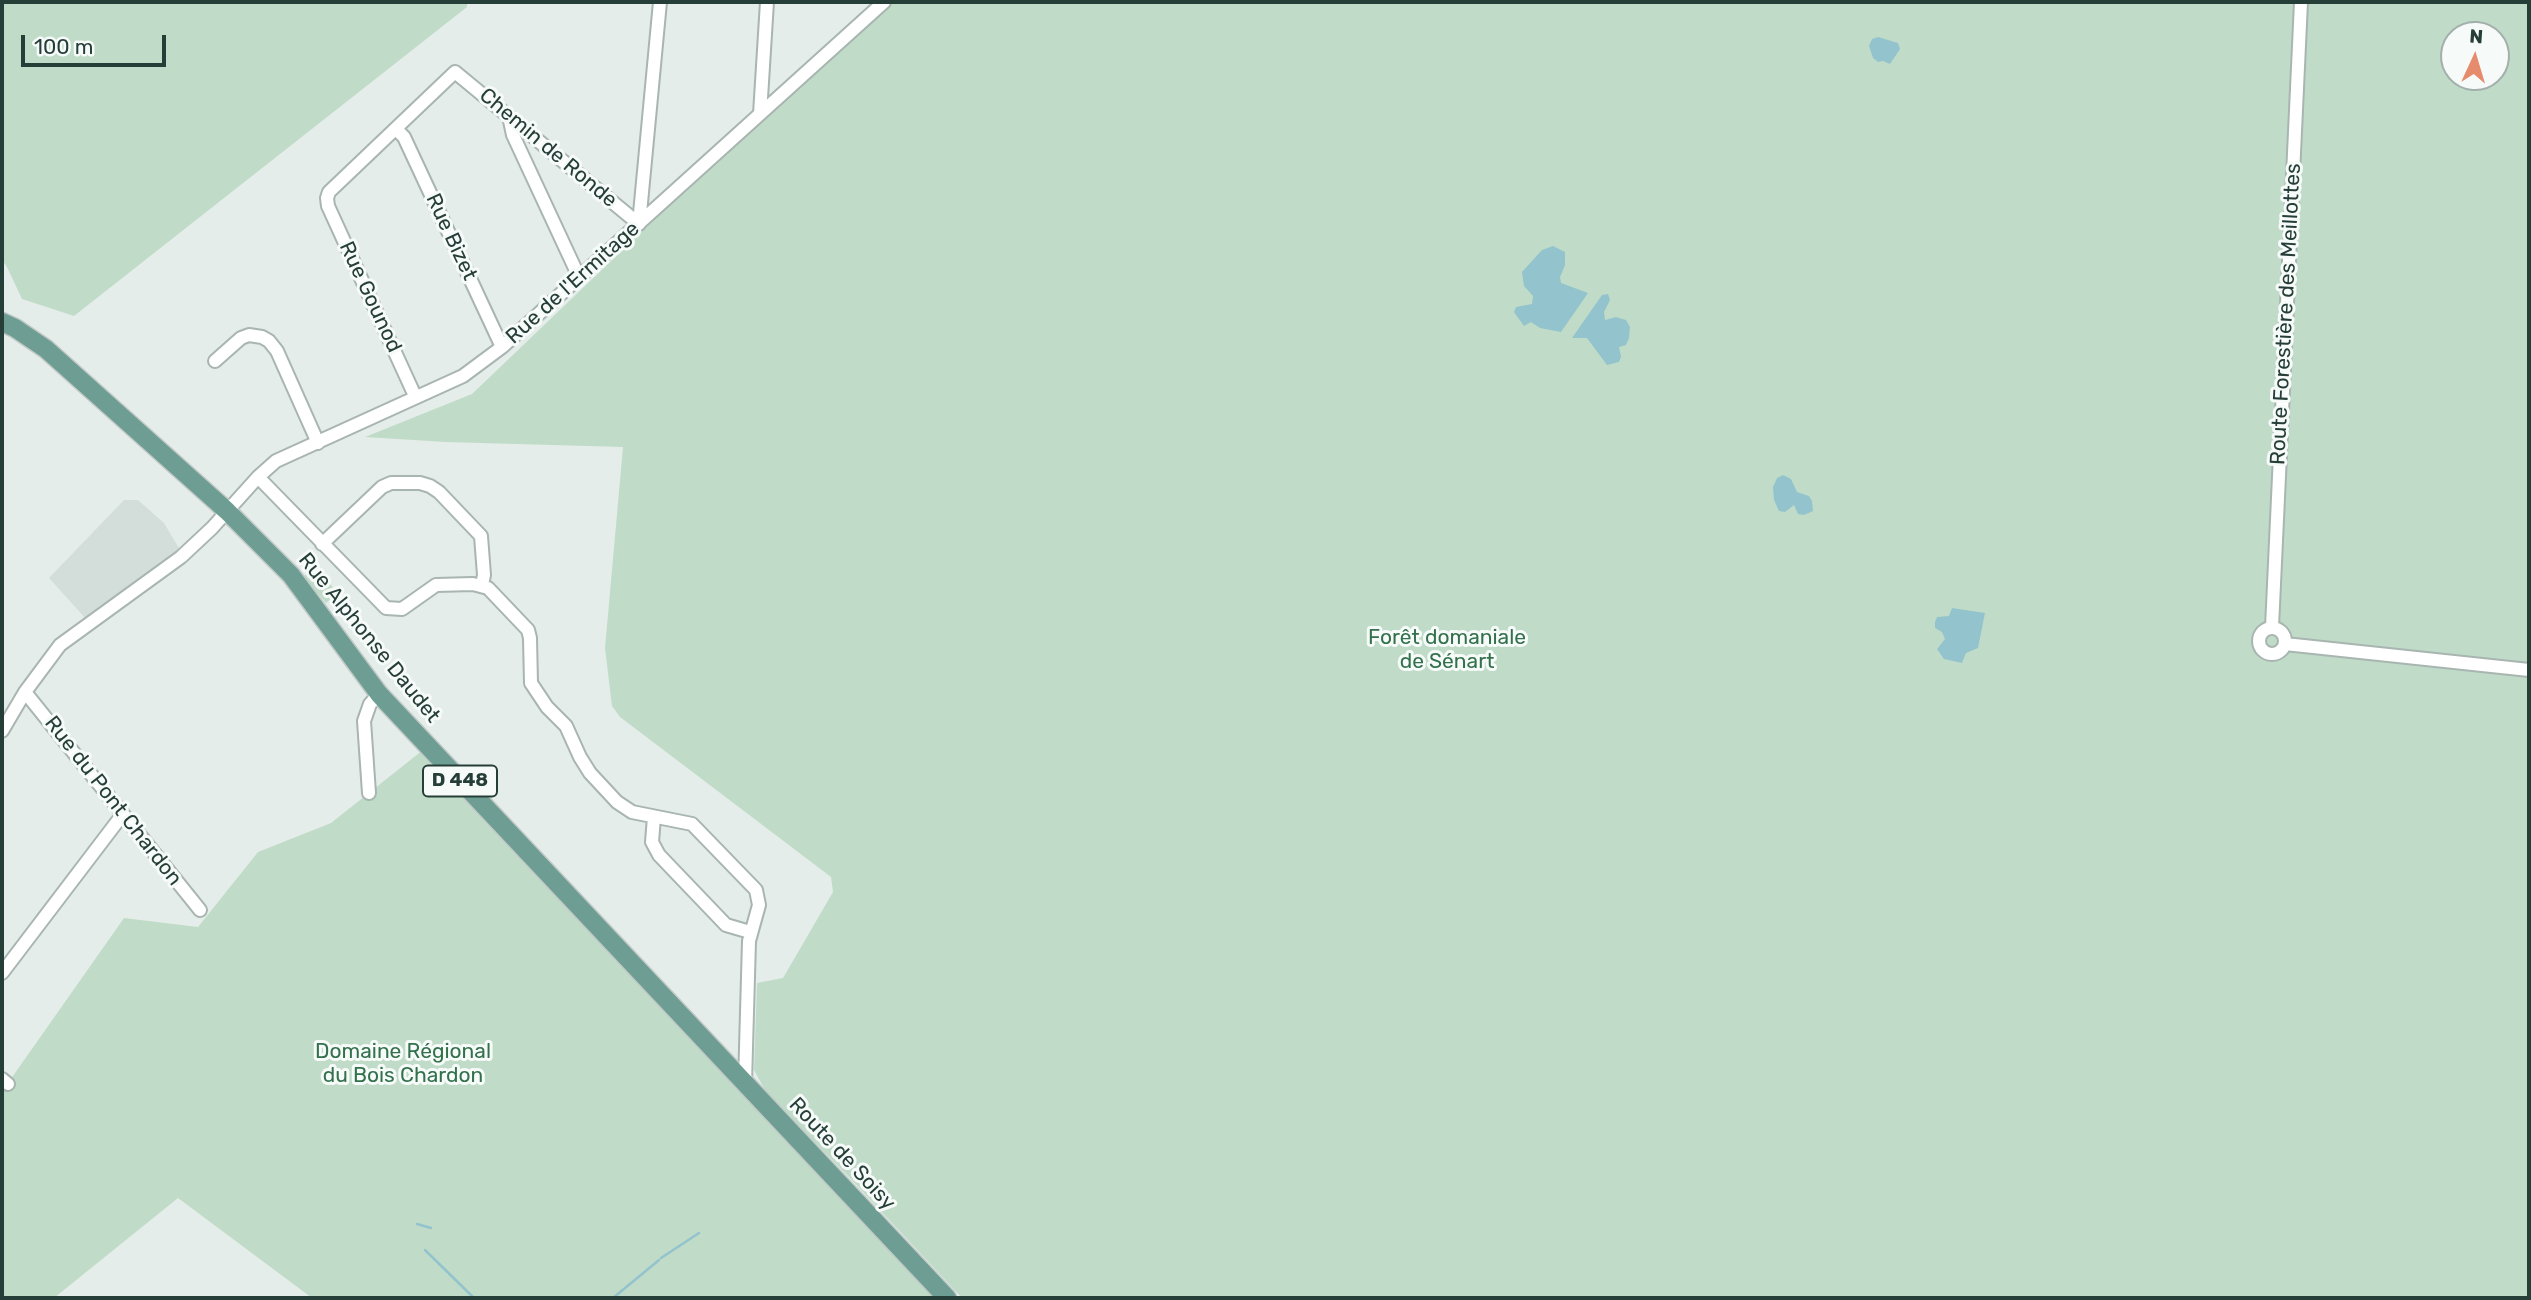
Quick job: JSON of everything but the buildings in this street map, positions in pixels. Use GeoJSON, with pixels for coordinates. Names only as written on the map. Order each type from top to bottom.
{"type":"FeatureCollection","features":[{"type":"Feature","properties":{"kind":"main road","name":"Rue Alphonse Daudet"},"geometry":{"type":"LineString","coordinates":[[2,322],[46,349],[227,511],[291,575],[379,694],[705,1041]]}},
{"type":"Feature","properties":{"kind":"main road","name":"Route de Soisy"},"geometry":{"type":"LineString","coordinates":[[705,1041],[947,1298]]}},
{"type":"Feature","properties":{"kind":"street"},"geometry":{"type":"LineString","coordinates":[[639,224],[660,2]]}},
{"type":"Feature","properties":{"kind":"street"},"geometry":{"type":"LineString","coordinates":[[760,114],[768,2]]}},
{"type":"Feature","properties":{"kind":"street","name":"Rue de l'Ermitage"},"geometry":{"type":"LineString","coordinates":[[2,731],[25,692],[60,645],[181,556],[276,461],[463,376],[502,347],[884,2]]}},
{"type":"Feature","properties":{"kind":"street","name":"Route Forestière des Meillottes"},"geometry":{"type":"LineString","coordinates":[[2272,627],[2301,2]]}},
{"type":"Feature","properties":{"kind":"street","name":"Chemin de Ronde"},"geometry":{"type":"LineString","coordinates":[[396,129],[455,72],[639,224]]}},
{"type":"Feature","properties":{"kind":"street"},"geometry":{"type":"LineString","coordinates":[[509,116],[513,135],[579,277]]}},
{"type":"Feature","properties":{"kind":"street","name":"Rue Gounod"},"geometry":{"type":"LineString","coordinates":[[396,129],[329,192],[327,198],[328,206],[415,396]]}},
{"type":"Feature","properties":{"kind":"street","name":"Rue Bizet"},"geometry":{"type":"LineString","coordinates":[[396,129],[404,136],[502,347]]}},
{"type":"Feature","properties":{"kind":"street"},"geometry":{"type":"LineString","coordinates":[[215,361],[241,338],[249,335],[269,341],[277,351],[318,443]]}},
{"type":"Feature","properties":{"kind":"street"},"geometry":{"type":"LineString","coordinates":[[258,477],[386,608],[402,609],[436,585],[482,585],[495,593],[528,630],[531,683],[547,707],[566,726],[584,764],[623,807],[632,812],[692,824],[756,890],[759,905],[750,932],[745,1083]]}},
{"type":"Feature","properties":{"kind":"street"},"geometry":{"type":"LineString","coordinates":[[322,544],[382,487],[391,483],[430,486],[481,536],[484,575],[482,585]]}},
{"type":"Feature","properties":{"kind":"street"},"geometry":{"type":"LineString","coordinates":[[2272,627],[2283,633],[2285,644],[2274,654],[2262,650],[2259,637],[2263,631],[2272,627]]}},
{"type":"Feature","properties":{"kind":"street"},"geometry":{"type":"LineString","coordinates":[[2285,644],[2529,670]]}},
{"type":"Feature","properties":{"kind":"street","name":"Rue du Pont Chardon"},"geometry":{"type":"LineString","coordinates":[[25,692],[200,910]]}},
{"type":"Feature","properties":{"kind":"street"},"geometry":{"type":"LineString","coordinates":[[369,793],[364,721],[370,704],[379,694]]}},
{"type":"Feature","properties":{"kind":"street"},"geometry":{"type":"LineString","coordinates":[[2,973],[123,814]]}},
{"type":"Feature","properties":{"kind":"street"},"geometry":{"type":"LineString","coordinates":[[654,817],[652,842],[659,855],[726,925],[750,932]]}},
{"type":"Feature","properties":{"kind":"shaded area"},"geometry":{"type":"Polygon","coordinates":[[[124,500],[138,500],[164,523],[180,550],[87,620],[49,578],[124,500]]]}},
{"type":"Feature","properties":{"kind":"green space"},"geometry":{"type":"Polygon","coordinates":[[[2,2],[467,2],[467,7],[74,316],[22,299],[2,261],[2,2]]]}},
{"type":"Feature","properties":{"kind":"green space","name":"Forêt domaniale de Sénart"},"geometry":{"type":"Polygon","coordinates":[[[882,2],[2529,2],[2529,1298],[962,1298],[767,1094],[754,1070],[757,983],[783,978],[833,892],[831,877],[620,717],[612,706],[605,648],[623,447],[365,437],[472,394],[882,2]]]}},
{"type":"Feature","properties":{"kind":"green space"},"geometry":{"type":"Polygon","coordinates":[[[315,567],[338,593],[326,603],[303,577],[315,567]]]}},
{"type":"Feature","properties":{"kind":"green space","name":"Domaine Régional du Bois Chardon"},"geometry":{"type":"Polygon","coordinates":[[[428,746],[947,1298],[312,1298],[178,1198],[54,1298],[2,1298],[2,1079],[8,1083],[124,918],[198,927],[258,852],[331,823],[428,746]]]}},
{"type":"Feature","properties":{"kind":"water"},"geometry":{"type":"Polygon","coordinates":[[[1878,37],[1898,43],[1900,49],[1890,64],[1878,62],[1873,58],[1869,46],[1872,39],[1878,37]]]}},
{"type":"Feature","properties":{"kind":"water"},"geometry":{"type":"Polygon","coordinates":[[[1553,246],[1565,252],[1561,283],[1588,293],[1561,332],[1540,328],[1531,322],[1524,326],[1514,312],[1516,307],[1532,304],[1533,296],[1524,286],[1522,272],[1542,250],[1553,246]]]}},
{"type":"Feature","properties":{"kind":"water"},"geometry":{"type":"Polygon","coordinates":[[[1608,294],[1610,300],[1604,312],[1605,320],[1616,317],[1626,320],[1630,327],[1626,345],[1619,347],[1619,362],[1607,365],[1587,338],[1572,338],[1602,295],[1608,294]]]}},
{"type":"Feature","properties":{"kind":"water"},"geometry":{"type":"Polygon","coordinates":[[[1783,475],[1791,479],[1797,492],[1809,496],[1813,511],[1804,515],[1798,514],[1794,505],[1785,512],[1779,511],[1774,500],[1773,487],[1777,478],[1783,475]]]}},
{"type":"Feature","properties":{"kind":"water"},"geometry":{"type":"Polygon","coordinates":[[[1952,608],[1985,613],[1978,648],[1966,653],[1962,663],[1944,659],[1937,649],[1945,639],[1942,632],[1935,628],[1935,622],[1937,617],[1949,616],[1952,608]]]}},
{"type":"Feature","properties":{"kind":"waterway"},"geometry":{"type":"LineString","coordinates":[[417,1224],[431,1228]]}},
{"type":"Feature","properties":{"kind":"waterway"},"geometry":{"type":"LineString","coordinates":[[661,1258],[699,1233]]}},
{"type":"Feature","properties":{"kind":"waterway"},"geometry":{"type":"LineString","coordinates":[[425,1250],[474,1298]]}},
{"type":"Feature","properties":{"kind":"waterway"},"geometry":{"type":"LineString","coordinates":[[613,1298],[659,1260]]}}]}
